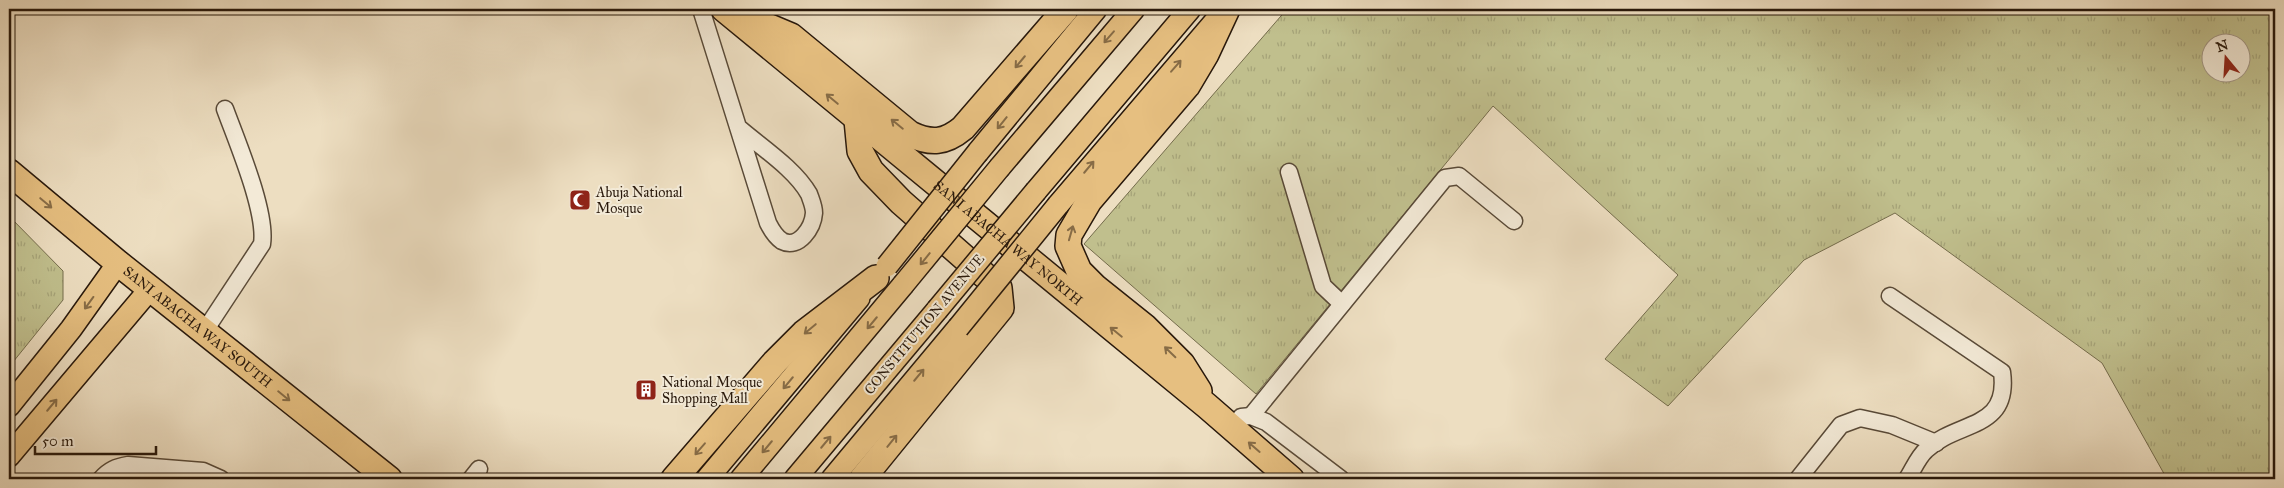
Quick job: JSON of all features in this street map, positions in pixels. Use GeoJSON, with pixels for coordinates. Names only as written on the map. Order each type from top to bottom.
{"type":"FeatureCollection","features":[{"type":"Feature","properties":{"kind":"highway"},"geometry":{"type":"LineString","coordinates":[[724,9],[790,36],[910,134],[924,140],[938,142],[952,137],[963,128],[1058,17]]}},
{"type":"Feature","properties":{"kind":"highway","name":"SANI ABACHA WAY NORTH"},"geometry":{"type":"LineString","coordinates":[[724,9],[1215,413],[1291,479]]}},
{"type":"Feature","properties":{"kind":"highway"},"geometry":{"type":"LineString","coordinates":[[1215,413],[1182,364],[1145,327],[1086,278],[1075,265],[1068,246],[1073,224],[1089,201],[1187,86],[1206,54],[1226,9]]}},
{"type":"Feature","properties":{"kind":"highway"},"geometry":{"type":"LineString","coordinates":[[858,120],[860,151],[870,171],[901,202],[999,288],[1002,301],[1001,308],[862,479]]}},
{"type":"Feature","properties":{"kind":"highway","name":"SANI ABACHA WAY SOUTH"},"geometry":{"type":"LineString","coordinates":[[9,172],[150,289],[388,479]]}},
{"type":"Feature","properties":{"kind":"highway"},"geometry":{"type":"LineString","coordinates":[[674,479],[775,362],[804,333],[882,272]]}},
{"type":"Feature","properties":{"kind":"highway"},"geometry":{"type":"LineString","coordinates":[[360,456],[374,479]]}},
{"type":"Feature","properties":{"kind":"main road"},"geometry":{"type":"LineString","coordinates":[[707,479],[882,272],[1096,9]]}},
{"type":"Feature","properties":{"kind":"main road"},"geometry":{"type":"LineString","coordinates":[[740,479],[1085,65],[1134,9]]}},
{"type":"Feature","properties":{"kind":"main road","name":"CONSTITUTION AVENUE"},"geometry":{"type":"LineString","coordinates":[[794,479],[1190,9]]}},
{"type":"Feature","properties":{"kind":"main road","name":"CONSTITUTION AVENUE"},"geometry":{"type":"LineString","coordinates":[[832,479],[1058,204],[1226,9]]}},
{"type":"Feature","properties":{"kind":"main road"},"geometry":{"type":"LineString","coordinates":[[9,406],[71,329],[118,263]]}},
{"type":"Feature","properties":{"kind":"main road"},"geometry":{"type":"LineString","coordinates":[[9,456],[150,289]]}},
{"type":"Feature","properties":{"kind":"lane"},"geometry":{"type":"LineString","coordinates":[[701,9],[768,223],[782,241],[791,243],[799,241],[807,232],[814,213],[809,194],[793,174],[739,128]]}},
{"type":"Feature","properties":{"kind":"lane"},"geometry":{"type":"LineString","coordinates":[[204,332],[258,249],[263,234],[261,213],[225,109]]}},
{"type":"Feature","properties":{"kind":"lane"},"geometry":{"type":"LineString","coordinates":[[1288,172],[1323,286],[1342,304]]}},
{"type":"Feature","properties":{"kind":"lane"},"geometry":{"type":"LineString","coordinates":[[1251,416],[1445,178],[1459,176],[1514,221]]}},
{"type":"Feature","properties":{"kind":"lane"},"geometry":{"type":"LineString","coordinates":[[1890,296],[2002,372],[2004,389],[2001,400],[1992,413],[1925,450],[1907,479]]}},
{"type":"Feature","properties":{"kind":"lane"},"geometry":{"type":"LineString","coordinates":[[1215,413],[1251,416],[1266,422],[1341,479]]}},
{"type":"Feature","properties":{"kind":"lane"},"geometry":{"type":"LineString","coordinates":[[1798,479],[1841,425],[1860,418],[1892,426],[1936,443]]}},
{"type":"Feature","properties":{"kind":"lane"},"geometry":{"type":"LineString","coordinates":[[101,479],[107,472],[128,465],[203,471],[221,479]]}},
{"type":"Feature","properties":{"kind":"green space"},"geometry":{"type":"Polygon","coordinates":[[[1287,9],[2275,9],[2275,479],[2167,479],[2102,363],[1895,213],[1804,260],[1668,406],[1605,359],[1678,275],[1493,106],[1256,394],[1084,244],[1287,9]]]}},
{"type":"Feature","properties":{"kind":"green space"},"geometry":{"type":"Polygon","coordinates":[[[9,216],[63,271],[63,300],[9,367],[9,216]]]}},
{"type":"Feature","properties":{"kind":"place","name":"Abuja National Mosque"},"geometry":{"type":"Point","coordinates":[580,200]}},
{"type":"Feature","properties":{"kind":"place","name":"National Mosque Shopping Mall"},"geometry":{"type":"Point","coordinates":[646,390]}}]}
